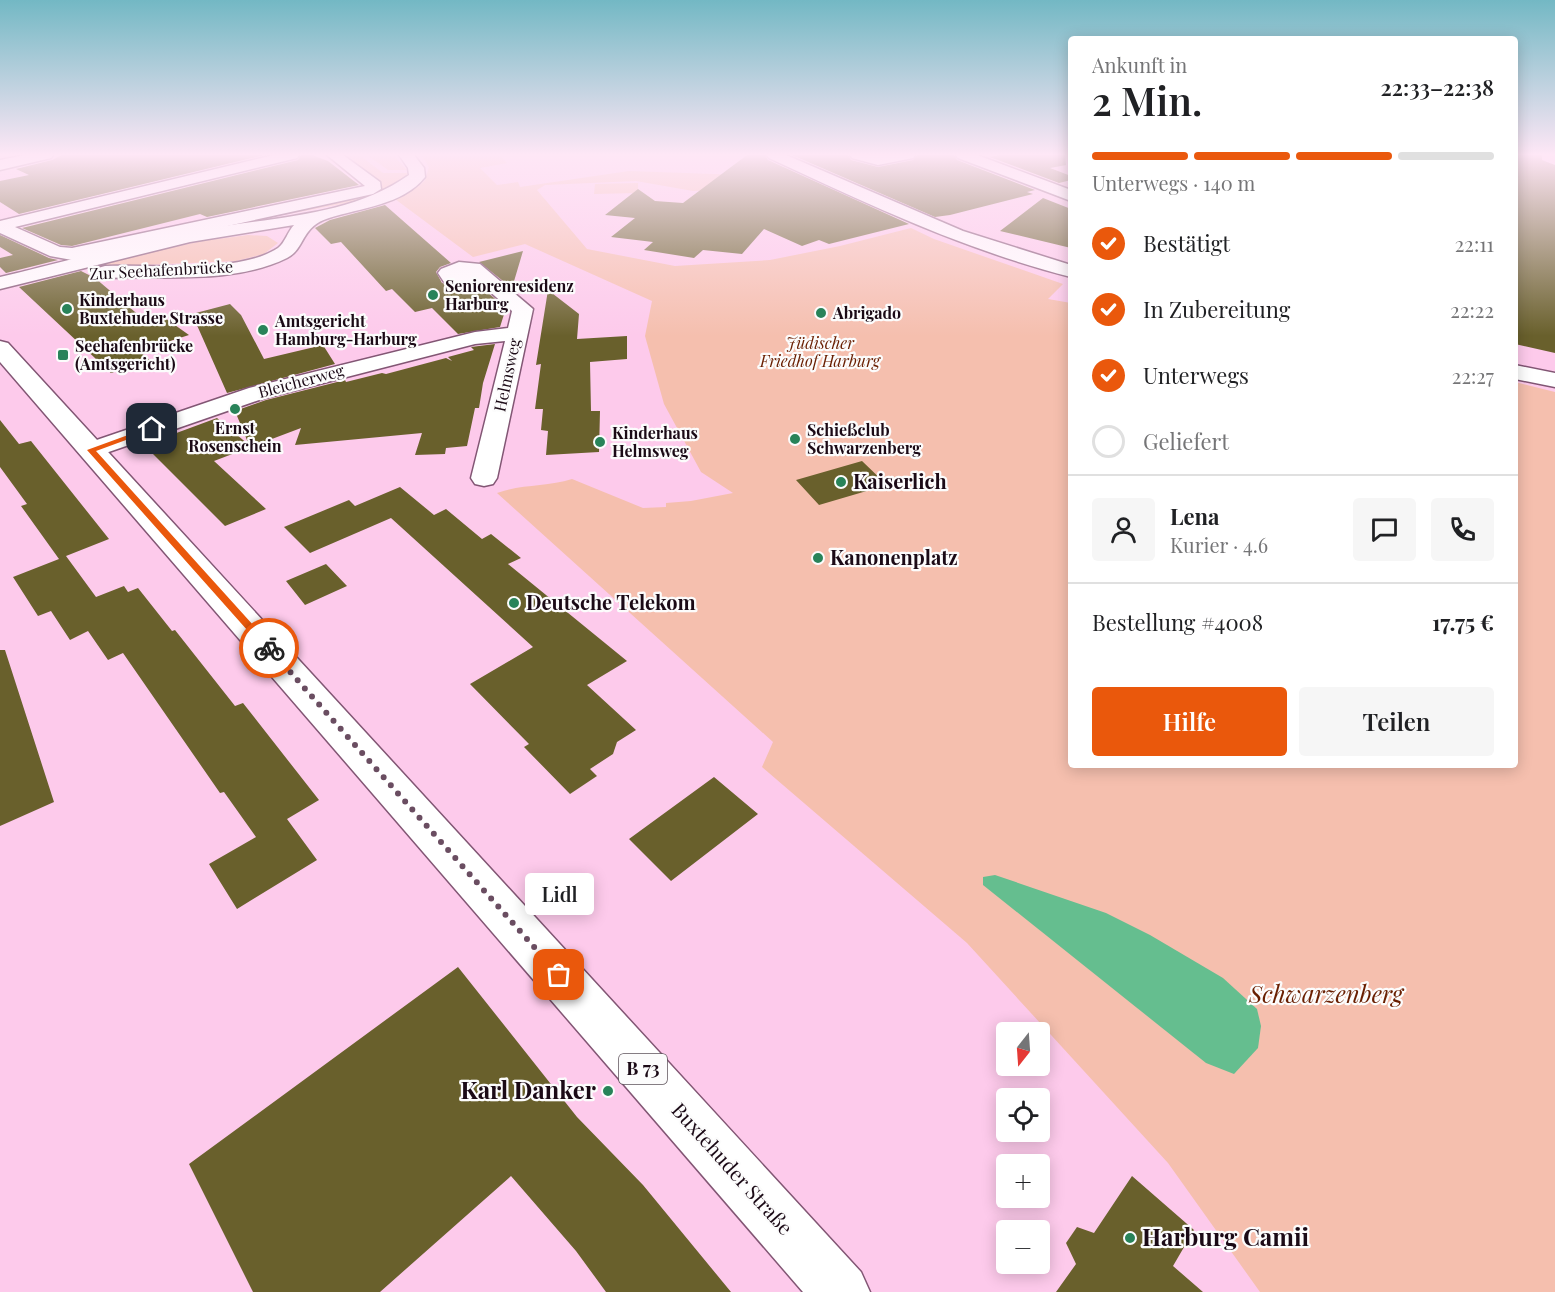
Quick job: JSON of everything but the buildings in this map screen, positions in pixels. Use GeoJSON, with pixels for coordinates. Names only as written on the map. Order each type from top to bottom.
{"type":"FeatureCollection","features":[{"type":"Feature","properties":{"kind":"street"},"geometry":{"type":"LineString","coordinates":[[0,227],[47,215]]}},
{"type":"Feature","properties":{"kind":"street"},"geometry":{"type":"LineString","coordinates":[[0,227],[56,252],[72,254],[251,215]]}},
{"type":"Feature","properties":{"kind":"street","name":"Zur Seehafenbrücke"},"geometry":{"type":"LineString","coordinates":[[0,290],[100,273],[205,270],[242,266],[281,254],[291,247],[285,230],[298,230],[308,221],[322,215]]}},
{"type":"Feature","properties":{"kind":"street"},"geometry":{"type":"LineString","coordinates":[[908,215],[943,231],[1009,254],[1068,270]]}},
{"type":"Feature","properties":{"kind":"street"},"geometry":{"type":"LineString","coordinates":[[0,283],[187,238],[243,228],[285,230]]}},
{"type":"Feature","properties":{"kind":"street","name":"Helmsweg"},"geometry":{"type":"LineString","coordinates":[[484,478],[523,309],[493,285]]}},
{"type":"Feature","properties":{"kind":"street","name":"Bleicherweg"},"geometry":{"type":"LineString","coordinates":[[91,450],[257,393],[475,338],[516,333]]}},
{"type":"Feature","properties":{"kind":"street","name":"Buxtehuder Straße"},"geometry":{"type":"LineString","coordinates":[[0,348],[841,1292]]}},
{"type":"Feature","properties":{"kind":"street"},"geometry":{"type":"LineString","coordinates":[[1518,373],[1555,380]]}},
{"type":"Feature","properties":{"kind":"green space"},"geometry":{"type":"Polygon","coordinates":[[[265,215],[282,215],[215,228],[265,215]]]}},
{"type":"Feature","properties":{"kind":"green space","name":"Schwarzenberg"},"geometry":{"type":"Polygon","coordinates":[[[417,215],[558,215],[587,249],[675,266],[770,260],[840,246],[911,228],[934,239],[1063,284],[1048,299],[1068,302],[1068,768],[1518,768],[1518,383],[1555,392],[1555,1292],[1260,1292],[1168,1163],[1050,1034],[1050,1022],[1039,1022],[967,943],[762,767],[773,742],[497,493],[572,479],[643,508],[666,507],[666,503],[733,493],[701,472],[664,404],[645,336],[652,301],[525,244],[473,257],[417,215]]]}},
{"type":"Feature","properties":{"kind":"green space"},"geometry":{"type":"Polygon","coordinates":[[[248,235],[267,236],[278,243],[264,254],[236,261],[75,268],[202,241],[248,235]]]}},
{"type":"Feature","properties":{"kind":"shaded area"},"geometry":{"type":"Polygon","coordinates":[[[995,875],[1106,913],[1150,935],[1223,978],[1257,1009],[1261,1026],[1258,1048],[1234,1074],[1206,1063],[983,885],[983,877],[995,875]]]}},
{"type":"Feature","properties":{"kind":"way so far"},"geometry":{"type":"LineString","coordinates":[[269,648],[559,975]]}},
{"type":"Feature","properties":{"kind":"place","name":"Seniorenresidenz Harburg"},"geometry":{"type":"Point","coordinates":[433,295]}},
{"type":"Feature","properties":{"kind":"place","name":"Kinderhaus Buxtehuder Strasse"},"geometry":{"type":"Point","coordinates":[67,309]}},
{"type":"Feature","properties":{"kind":"place","name":"Abrigado"},"geometry":{"type":"Point","coordinates":[821,313]}},
{"type":"Feature","properties":{"kind":"place","name":"Amtsgericht Hamburg-Harburg"},"geometry":{"type":"Point","coordinates":[263,330]}},
{"type":"Feature","properties":{"kind":"place","name":"Seehafenbrücke (Amtsgericht)"},"geometry":{"type":"Point","coordinates":[63,355]}},
{"type":"Feature","properties":{"kind":"place","name":"Ernst Rosenschein"},"geometry":{"type":"Point","coordinates":[235,409]}},
{"type":"Feature","properties":{"kind":"place","name":"Schießclub Schwarzenberg"},"geometry":{"type":"Point","coordinates":[795,439]}},
{"type":"Feature","properties":{"kind":"place","name":"Kinderhaus Helmsweg"},"geometry":{"type":"Point","coordinates":[600,442]}},
{"type":"Feature","properties":{"kind":"place","name":"Kaiserlich"},"geometry":{"type":"Point","coordinates":[841,482]}},
{"type":"Feature","properties":{"kind":"place","name":"Kanonenplatz"},"geometry":{"type":"Point","coordinates":[818,558]}},
{"type":"Feature","properties":{"kind":"place","name":"Deutsche Telekom"},"geometry":{"type":"Point","coordinates":[514,603]}},
{"type":"Feature","properties":{"kind":"place","name":"Lidl"},"geometry":{"type":"Point","coordinates":[559,975]}},
{"type":"Feature","properties":{"kind":"place","name":"Karl Danker"},"geometry":{"type":"Point","coordinates":[608,1091]}},
{"type":"Feature","properties":{"kind":"place","name":"Harburg Camii"},"geometry":{"type":"Point","coordinates":[1130,1238]}},
{"type":"Feature","properties":{"kind":"route"},"geometry":{"type":"LineString","coordinates":[[152,429],[91,450],[269,648]]}},
{"type":"Feature","properties":{"kind":"park label","name":"Jüdischer Friedhof Harburg"},"geometry":{"type":"Point","coordinates":[820,352]}}]}
